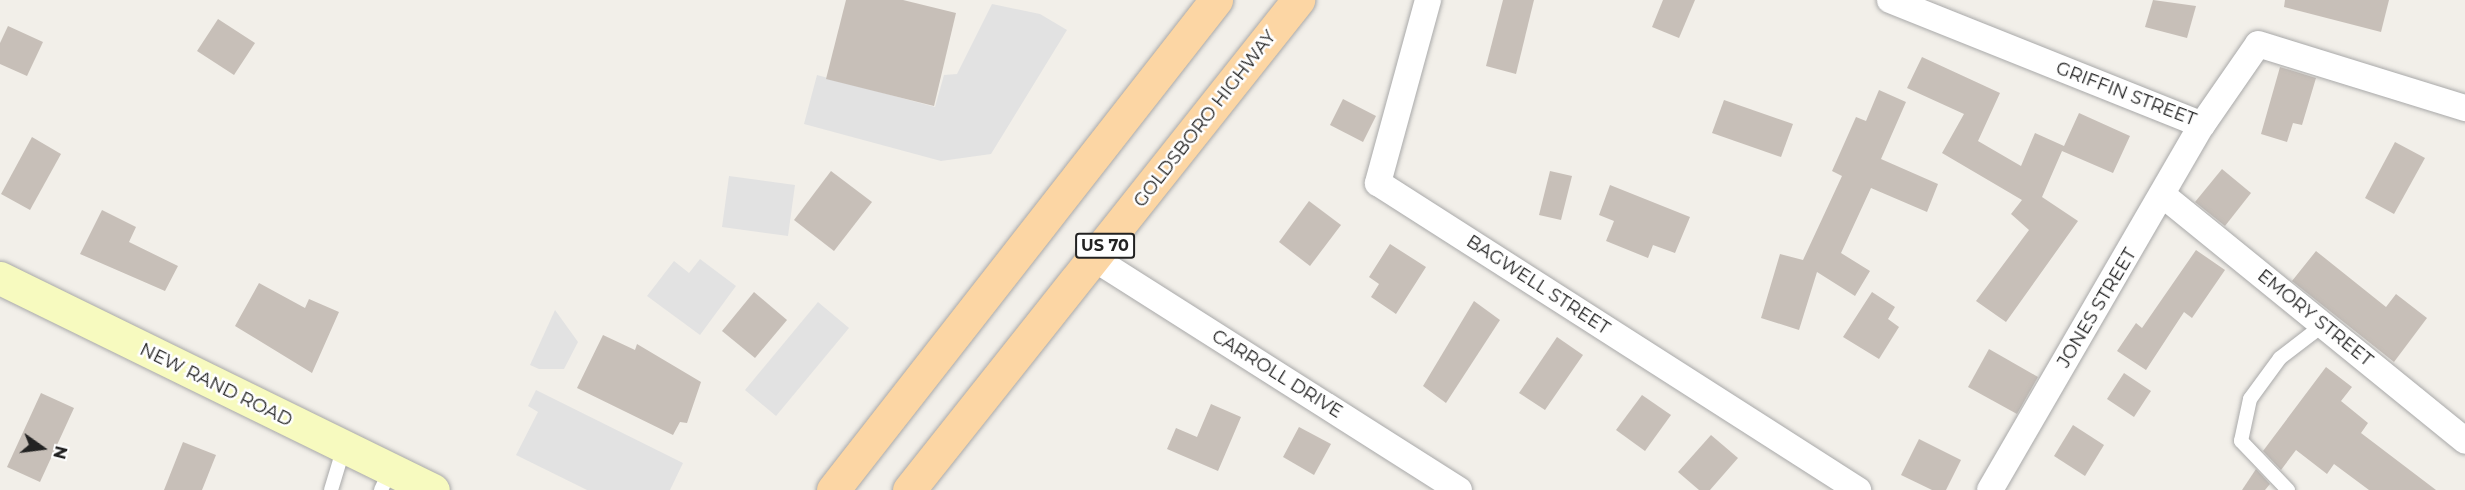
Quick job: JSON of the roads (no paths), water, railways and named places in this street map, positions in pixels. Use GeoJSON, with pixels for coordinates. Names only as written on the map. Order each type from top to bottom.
{"type":"FeatureCollection","features":[{"type":"Feature","properties":{"kind":"main road"},"geometry":{"type":"LineString","coordinates":[[833,490],[1216,0]]}},
{"type":"Feature","properties":{"kind":"main road","name":"GOLDSBORO HIGHWAY"},"geometry":{"type":"LineString","coordinates":[[909,490],[1095,259],[1298,0]]}},
{"type":"Feature","properties":{"kind":"street","name":"BAGWELL STREET"},"geometry":{"type":"LineString","coordinates":[[1428,0],[1378,183],[1858,490]]}},
{"type":"Feature","properties":{"kind":"street","name":"GRIFFIN STREET"},"geometry":{"type":"LineString","coordinates":[[1890,0],[2202,125],[2258,44],[2465,108]]}},
{"type":"Feature","properties":{"kind":"street","name":"JONES STREET"},"geometry":{"type":"LineString","coordinates":[[1990,490],[2164,196],[2202,125]]}},
{"type":"Feature","properties":{"kind":"street","name":"EMORY STREET"},"geometry":{"type":"LineString","coordinates":[[2164,196],[2465,441]]}},
{"type":"Feature","properties":{"kind":"street","name":"CARROLL DRIVE"},"geometry":{"type":"LineString","coordinates":[[1095,259],[1459,490]]}},
{"type":"Feature","properties":{"kind":"street","name":"NEW RAND ROAD"},"geometry":{"type":"LineString","coordinates":[[0,278],[344,447],[386,480],[433,490]]}},
{"type":"Feature","properties":{"kind":"lane"},"geometry":{"type":"LineString","coordinates":[[2288,490],[2241,441],[2250,399],[2280,358],[2323,325]]}},
{"type":"Feature","properties":{"kind":"lane"},"geometry":{"type":"LineString","coordinates":[[331,490],[344,447]]}}]}
